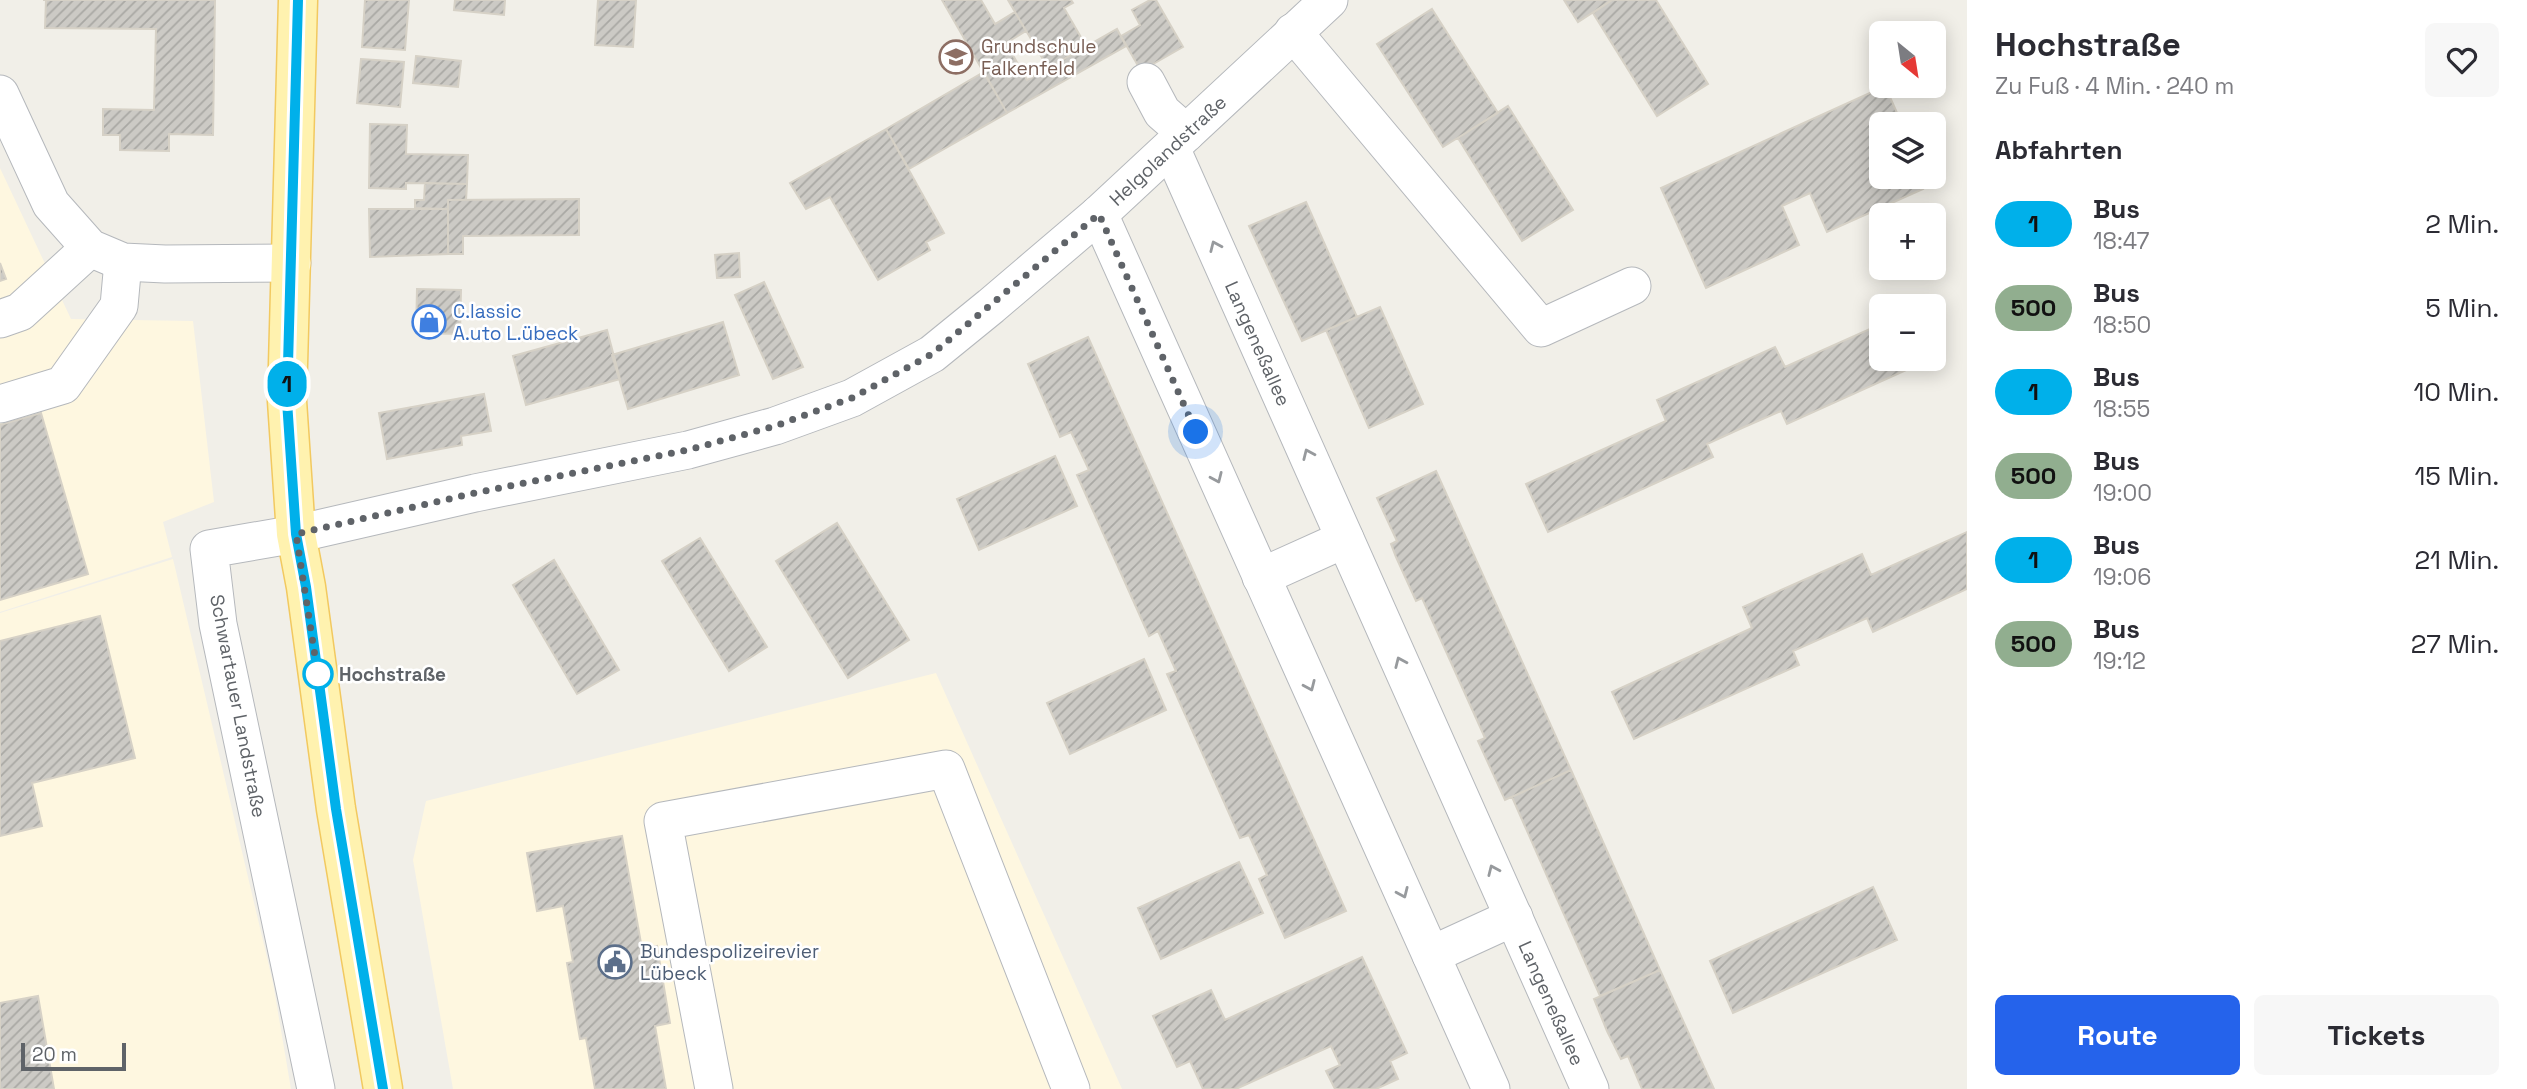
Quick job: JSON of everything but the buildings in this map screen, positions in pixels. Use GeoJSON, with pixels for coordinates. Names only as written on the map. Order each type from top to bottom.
{"type":"FeatureCollection","features":[{"type":"Feature","properties":{"kind":"main road"},"geometry":{"type":"LineString","coordinates":[[298,0],[287,401],[296,534],[306,587],[336,809],[383,1089]]}},
{"type":"Feature","properties":{"kind":"street","name":"Helgolandstraße"},"geometry":{"type":"LineString","coordinates":[[296,534],[475,493],[688,450],[775,426],[852,398],[932,354],[1099,214],[1329,0]]}},
{"type":"Feature","properties":{"kind":"street"},"geometry":{"type":"LineString","coordinates":[[1293,32],[1541,328],[1632,286]]}},
{"type":"Feature","properties":{"kind":"street"},"geometry":{"type":"LineString","coordinates":[[1146,82],[1179,141]]}},
{"type":"Feature","properties":{"kind":"street"},"geometry":{"type":"LineString","coordinates":[[0,94],[51,204],[107,255],[165,264],[292,263]]}},
{"type":"Feature","properties":{"kind":"street","name":"Langeneßallee"},"geometry":{"type":"LineString","coordinates":[[1179,141],[1345,539],[1590,1089]]}},
{"type":"Feature","properties":{"kind":"street"},"geometry":{"type":"LineString","coordinates":[[1099,214],[1491,1089]]}},
{"type":"Feature","properties":{"kind":"street"},"geometry":{"type":"LineString","coordinates":[[0,319],[20,312],[107,255]]}},
{"type":"Feature","properties":{"kind":"street"},"geometry":{"type":"LineString","coordinates":[[0,404],[63,385],[119,306],[107,255]]}},
{"type":"Feature","properties":{"kind":"street","name":"Schwartauer Landstraße"},"geometry":{"type":"LineString","coordinates":[[296,534],[209,549],[218,624],[316,1089]]}},
{"type":"Feature","properties":{"kind":"street"},"geometry":{"type":"LineString","coordinates":[[1261,577],[1345,539]]}},
{"type":"Feature","properties":{"kind":"street"},"geometry":{"type":"LineString","coordinates":[[714,1089],[663,821],[946,769],[1071,1089]]}},
{"type":"Feature","properties":{"kind":"street","name":"Langeneßallee"},"geometry":{"type":"LineString","coordinates":[[1431,955],[1514,917]]}},
{"type":"Feature","properties":{"kind":"shaded area"},"geometry":{"type":"Polygon","coordinates":[[[0,168],[71,319],[193,321],[214,502],[163,522],[172,557],[0,612],[0,168]]]}},
{"type":"Feature","properties":{"kind":"shaded area"},"geometry":{"type":"Polygon","coordinates":[[[173,559],[273,983],[291,1089],[0,1089],[0,613],[173,559]]]}},
{"type":"Feature","properties":{"kind":"shaded area"},"geometry":{"type":"Polygon","coordinates":[[[936,673],[1122,1089],[453,1089],[413,860],[426,801],[936,673]]]}},
{"type":"Feature","properties":{"kind":"bus line","name":"1"},"geometry":{"type":"LineString","coordinates":[[298,0],[287,401],[296,534],[306,587],[336,809],[383,1089]]}},
{"type":"Feature","properties":{"kind":"place","name":"Grundschule Falkenfeld"},"geometry":{"type":"Point","coordinates":[956,57]}},
{"type":"Feature","properties":{"kind":"place","name":"C.lassic A.uto L.übeck"},"geometry":{"type":"Point","coordinates":[429,322]}},
{"type":"Feature","properties":{"kind":"place","name":"Hochstraße"},"geometry":{"type":"Point","coordinates":[318,674]}},
{"type":"Feature","properties":{"kind":"place","name":"Bundespolizeirevier Lübeck"},"geometry":{"type":"Point","coordinates":[615,962]}},
{"type":"Feature","properties":{"kind":"route"},"geometry":{"type":"LineString","coordinates":[[318,674],[319,682],[296,534],[475,493],[688,450],[775,426],[852,398],[932,354],[1099,214],[1196,432]]}}]}
